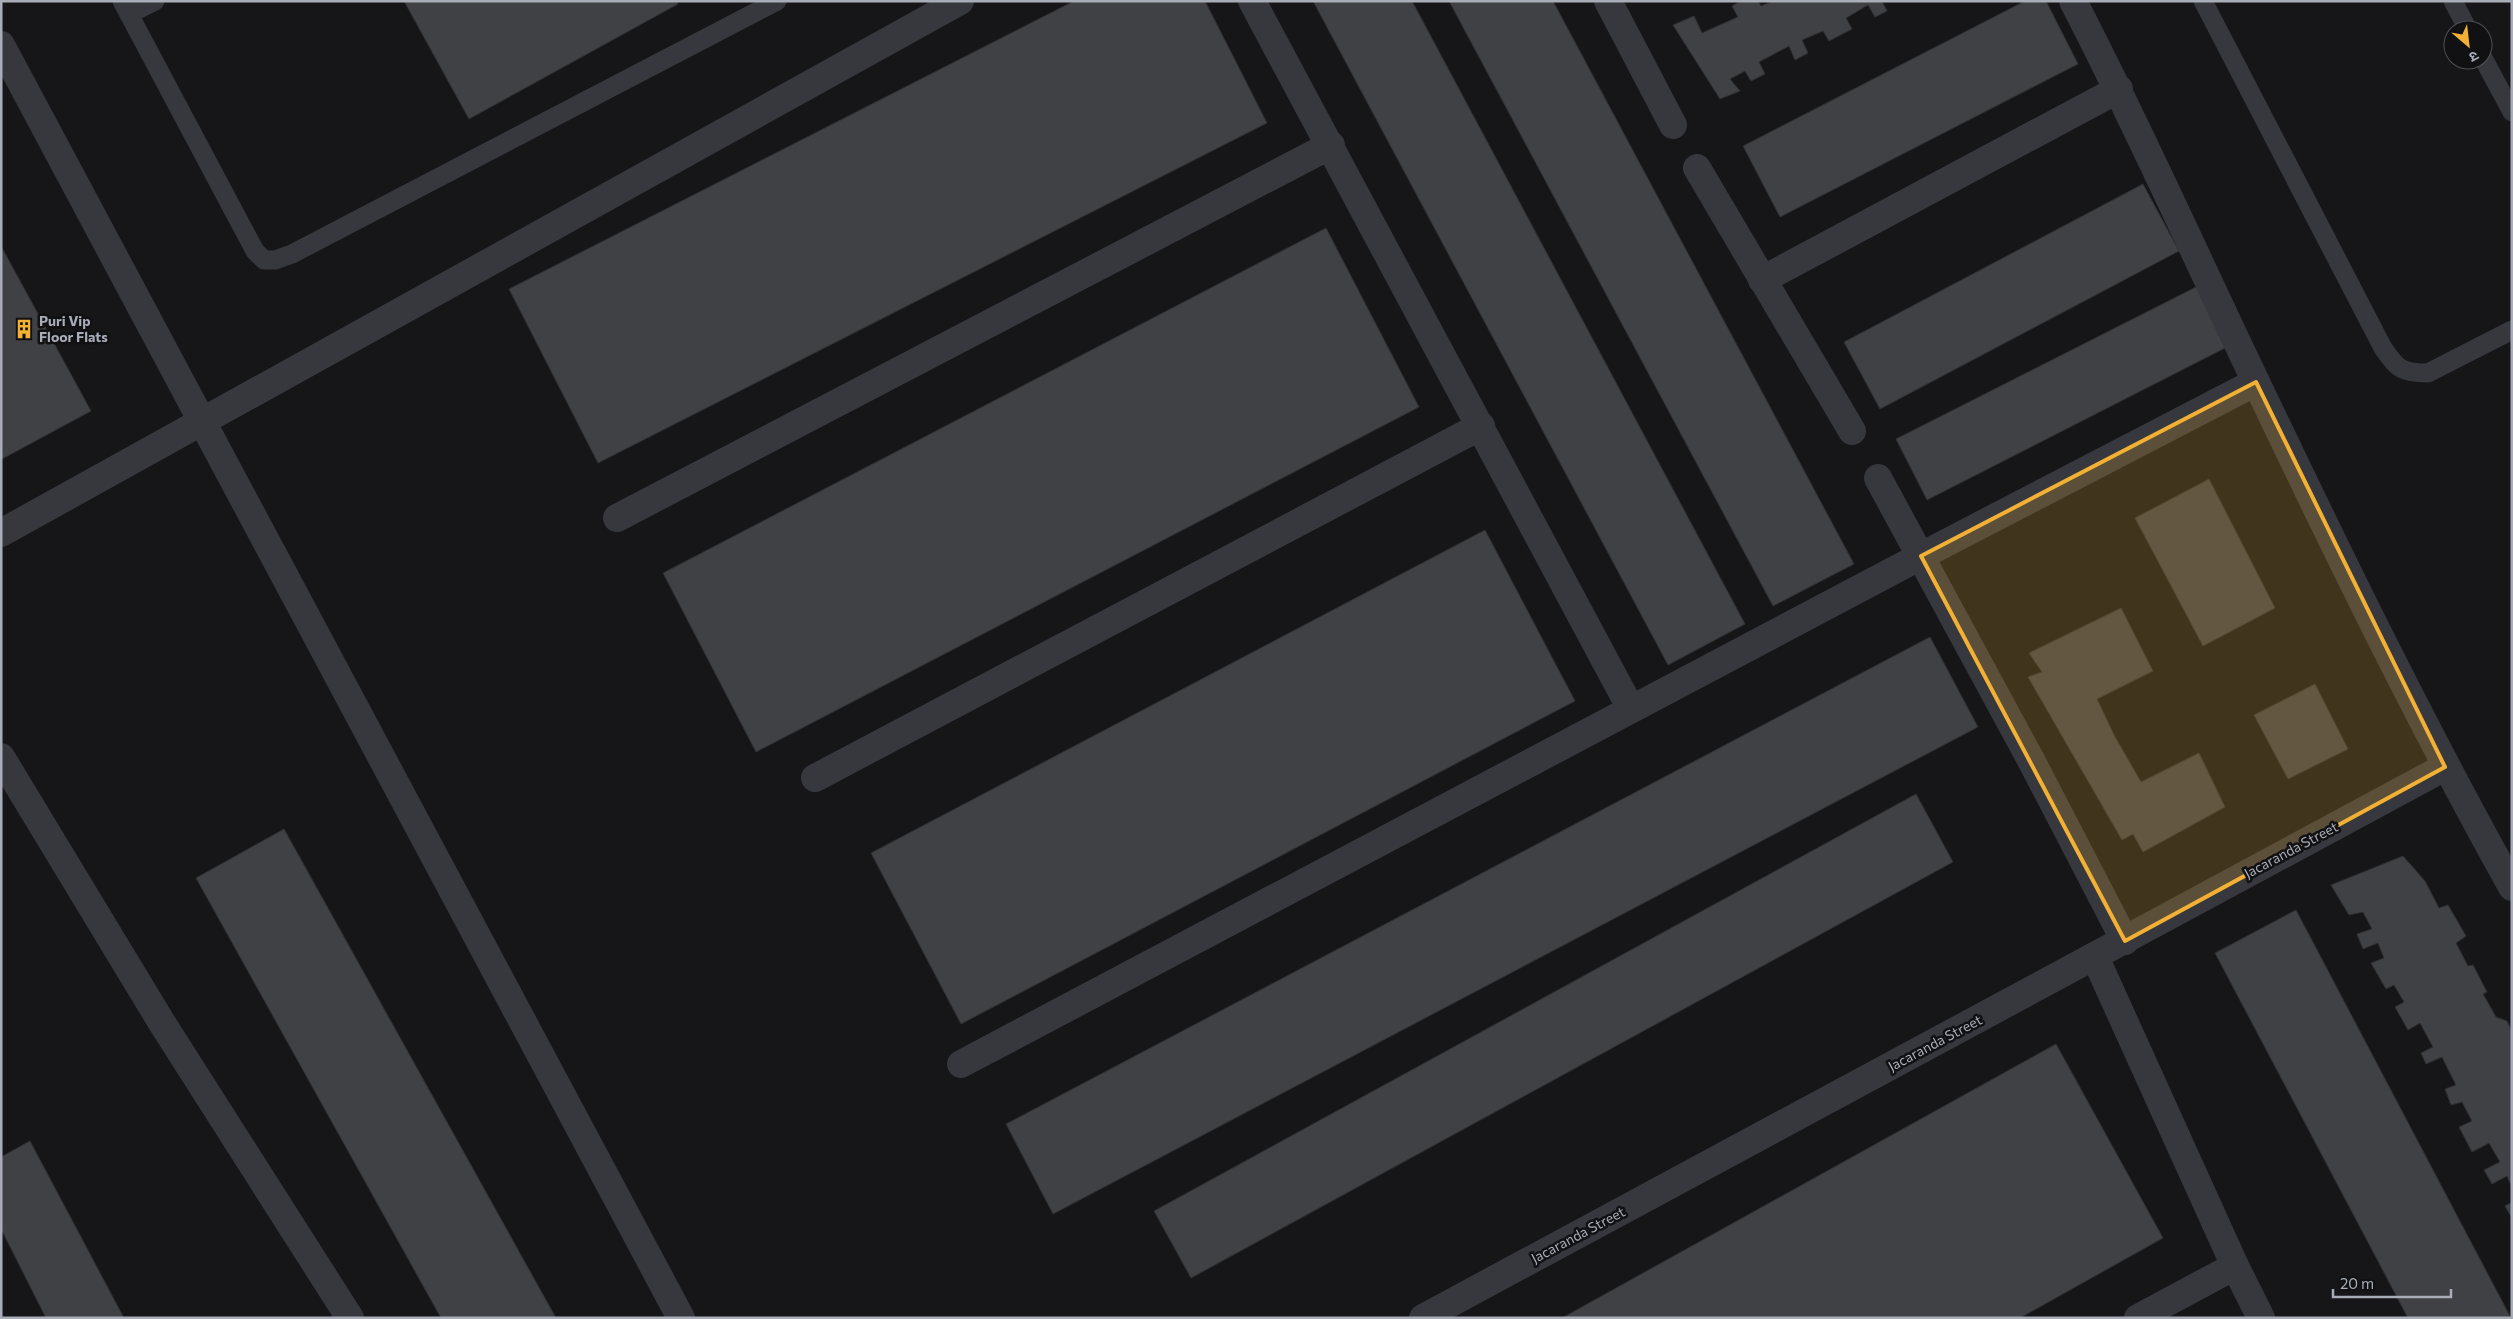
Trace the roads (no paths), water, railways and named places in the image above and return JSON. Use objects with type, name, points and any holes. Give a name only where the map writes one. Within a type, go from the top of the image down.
[{"type":"street","points":[[1,533],[960,1]]},
{"type":"street","points":[[1252,1],[1331,145],[1631,709]]},
{"type":"street","points":[[1608,1],[1673,125]]},
{"type":"street","points":[[2073,1],[2119,89],[2256,382],[2445,767],[2512,887]]},
{"type":"street","points":[[1,45],[204,421],[681,1318]]},
{"type":"street","points":[[1762,280],[2119,89]]},
{"type":"street","points":[[617,518],[1331,145]]},
{"type":"street","points":[[1697,168],[1852,431]]},
{"type":"street","points":[[962,1064],[1921,556],[2256,382]]},
{"type":"street","points":[[814,778],[1481,426]]},
{"type":"street","points":[[1878,478],[2125,941]]},
{"type":"street","points":[[1,758],[162,1023],[350,1318]]},
{"type":"street","name":"Jacaranda Street","points":[[1424,1318],[2445,767]]},
{"type":"street","points":[[2095,957],[2235,1266],[2261,1318]]},
{"type":"street","points":[[2138,1318],[2235,1266]]},
{"type":"lane","points":[[155,1],[126,8],[255,251],[264,260],[275,260],[292,254],[777,1]]},
{"type":"lane","points":[[2204,1],[2383,348],[2396,367],[2412,373],[2428,373],[2512,330]]},
{"type":"lane","points":[[2453,1],[2463,20]]},
{"type":"lane","points":[[2489,70],[2512,112]]},
{"type":"place","name":"Puri Vip Floor Flats","points":[[24,329]]}]
